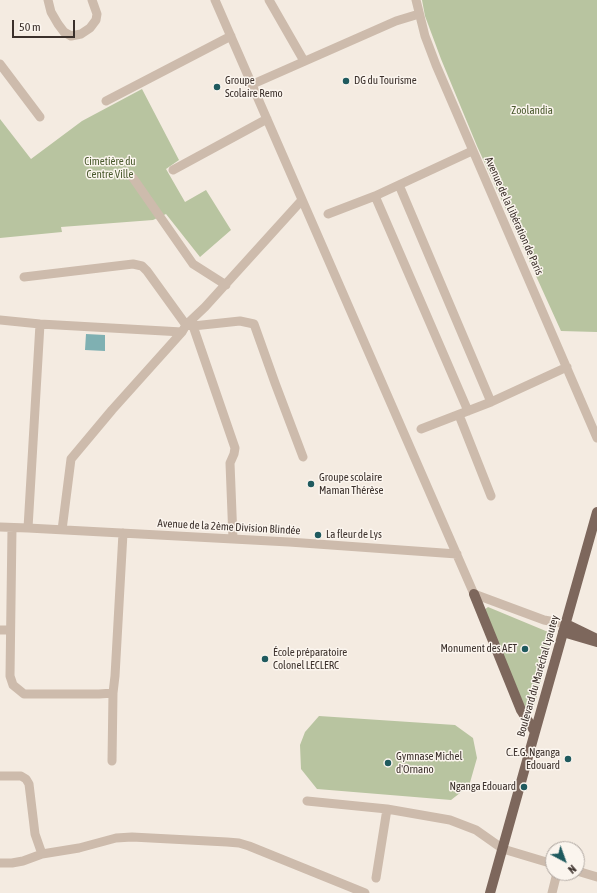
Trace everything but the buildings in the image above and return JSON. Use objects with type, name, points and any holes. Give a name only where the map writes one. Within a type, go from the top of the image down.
[{"type":"main road","name":"Boulevard du Maréchal Lyautey","points":[[490,893],[597,512]]},
{"type":"main road","points":[[474,594],[522,710],[534,732]]},
{"type":"main road","points":[[564,628],[580,638],[597,641]]},
{"type":"main road","points":[[564,628],[597,641]]},
{"type":"main road","points":[[559,650],[580,638]]},
{"type":"street","points":[[48,0],[51,12],[58,24],[64,32],[71,36],[80,34],[90,28],[96,20],[97,14],[92,0]]},
{"type":"street","points":[[215,0],[253,84],[474,594],[564,628]]},
{"type":"street","points":[[269,0],[304,61]]},
{"type":"street","name":"Avenue de la Libération de Paris","points":[[416,0],[425,36],[436,65],[597,438]]},
{"type":"street","points":[[253,84],[396,21],[419,14]]},
{"type":"street","points":[[106,100],[231,36]]},
{"type":"street","points":[[0,64],[40,117]]},
{"type":"street","points":[[173,170],[267,119]]},
{"type":"street","points":[[328,214],[375,196],[472,151]]},
{"type":"street","points":[[133,178],[193,264],[226,285]]},
{"type":"street","points":[[399,184],[491,402]]},
{"type":"street","points":[[375,196],[463,413],[491,496]]},
{"type":"street","points":[[62,530],[71,459],[112,410],[302,200]]},
{"type":"street","points":[[24,277],[133,264],[142,266],[187,328],[236,448],[230,463],[233,539]]},
{"type":"street","points":[[0,320],[40,324],[187,328],[240,321],[254,324],[303,457]]},
{"type":"street","points":[[28,528],[40,324]]},
{"type":"street","points":[[421,429],[491,402],[567,367]]},
{"type":"street","name":"Avenue de la 2ème Division Blindée","points":[[0,527],[233,539],[457,554]]},
{"type":"street","points":[[12,528],[10,676],[13,685],[24,694],[113,693]]},
{"type":"street","points":[[112,761],[113,693],[123,533]]},
{"type":"street","points":[[0,630],[10,630]]},
{"type":"street","points":[[0,776],[21,776],[26,779],[29,784],[35,834],[42,854]]},
{"type":"street","points":[[307,801],[387,809],[450,820],[476,830],[503,849],[545,862]]},
{"type":"street","points":[[376,878],[387,809]]},
{"type":"street","points":[[0,863],[23,861],[42,854],[79,848],[116,838],[132,837],[238,843],[308,869],[365,893]]},
{"type":"street","points":[[585,873],[597,877]]},
{"type":"street","points":[[552,893],[555,881]]},
{"type":"green space","name":"Zoolandia","points":[[422,0],[597,0],[597,332],[561,331],[477,146],[441,59],[425,16]]},
{"type":"green space","name":"Cimetière du Centre Ville","points":[[142,89],[179,160],[166,169],[185,202],[206,190],[231,230],[200,257],[166,214],[153,220],[61,227],[62,232],[0,238],[0,119],[31,159],[82,121]]},
{"type":"green space","points":[[488,607],[553,634],[533,711],[527,712],[484,610]]},
{"type":"green space","name":"Gymnase Michel d'Ornano","points":[[319,716],[455,725],[473,738],[477,758],[469,786],[451,800],[317,789],[301,769],[300,745],[305,732]]},
{"type":"water","points":[[86,334],[105,335],[105,351],[85,350]]},
{"type":"place","name":"DG du Tourisme","points":[[346,81]]},
{"type":"place","name":"Groupe Scolaire Remo","points":[[217,87]]},
{"type":"place","name":"Groupe scolaire Maman Thérèse","points":[[311,484]]},
{"type":"place","name":"La fleur de Lys","points":[[318,535]]},
{"type":"place","name":"Monument des AET","points":[[525,649]]},
{"type":"place","name":"École préparatoire Colonel LECLERC","points":[[265,659]]},
{"type":"place","name":"C.E.G. Nganga Edouard","points":[[568,759]]},
{"type":"place","name":"Gymnase Michel d'Ornano","points":[[388,763]]},
{"type":"place","name":"Nganga Edouard","points":[[524,787]]}]
